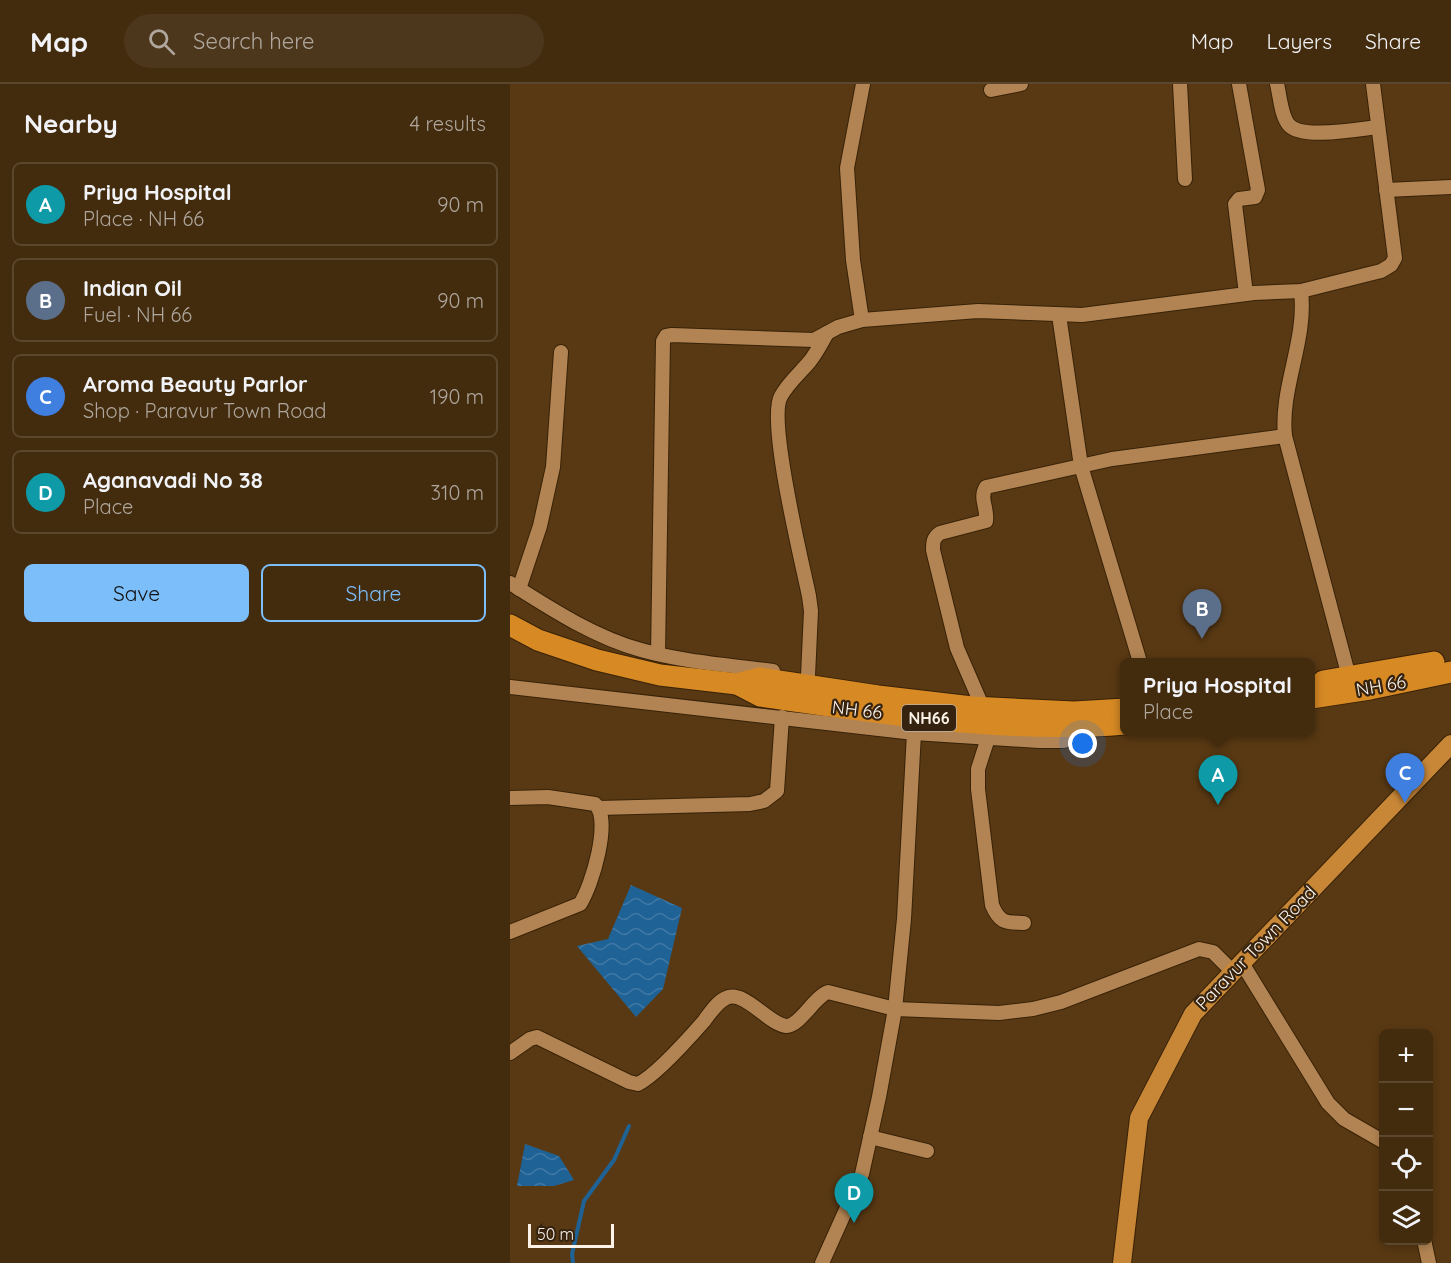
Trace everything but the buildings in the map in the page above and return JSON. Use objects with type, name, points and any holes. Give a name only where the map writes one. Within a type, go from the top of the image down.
[{"type":"highway","name":"NH 66","points":[[510,625],[538,640],[597,660],[660,675],[737,684],[760,696],[901,715],[1010,726],[1071,727],[1120,724]]},
{"type":"highway","name":"NH 66","points":[[1315,682],[1451,658]]},
{"type":"highway","name":"NH 66","points":[[1315,697],[1370,689],[1451,672]]},
{"type":"highway","name":"NH 66","points":[[737,684],[760,678],[862,694],[983,708],[1074,712],[1120,709]]},
{"type":"main road","name":"Paravur Town Road","points":[[1122,1263],[1139,1118],[1193,1014],[1451,744]]},
{"type":"street","points":[[862,320],[853,260],[847,168],[863,84]]},
{"type":"street","points":[[992,90],[1021,84]]},
{"type":"street","points":[[1180,84],[1185,179]]},
{"type":"street","points":[[1239,84],[1258,190],[1255,196],[1239,199],[1235,204],[1246,294]]},
{"type":"street","points":[[1277,84],[1285,117],[1294,129],[1312,133],[1378,127]]},
{"type":"street","points":[[658,654],[664,338],[672,335],[814,340],[828,331],[862,320],[978,311],[1082,315],[1246,294],[1301,291],[1379,272],[1393,263],[1395,258],[1373,84]]},
{"type":"street","points":[[1386,190],[1451,187]]},
{"type":"street","points":[[1301,291],[1303,316],[1284,408],[1285,436],[1348,677]]},
{"type":"street","points":[[1059,315],[1081,466],[1139,658]]},
{"type":"street","points":[[808,676],[811,611],[778,436],[777,412],[780,397],[812,358],[828,331]]},
{"type":"street","points":[[561,352],[553,467],[540,526],[514,586],[594,632],[639,649],[676,658],[852,683],[862,694]]},
{"type":"street","points":[[983,708],[957,648],[933,550],[934,537],[940,533],[986,521],[983,495],[986,487],[1112,459],[1285,436]]},
{"type":"street","points":[[510,687],[914,733],[1064,741],[1070,735],[1071,727]]},
{"type":"street","points":[[599,808],[750,804],[764,801],[777,791],[782,717]]},
{"type":"street","points":[[822,1263],[862,1174],[895,1009],[904,919],[914,733]]},
{"type":"street","points":[[987,738],[978,769],[978,789],[992,905],[1002,921],[1024,923]]},
{"type":"street","points":[[510,798],[584,801],[595,804],[599,808],[602,822],[594,871],[580,904],[510,932]]},
{"type":"street","points":[[510,1053],[530,1039],[537,1037],[629,1082],[638,1084],[691,1036],[721,1001],[730,996],[740,998],[787,1026],[794,1023],[818,998],[828,992],[895,1009],[999,1013],[1033,1010],[1061,1002],[1199,949],[1213,952],[1238,968],[1328,1103],[1344,1119],[1379,1140]]},
{"type":"street","points":[[870,1137],[927,1151]]},
{"type":"street","points":[[1425,1245],[1429,1263]]},
{"type":"water","points":[[631,885],[682,908],[663,989],[636,1017],[577,946],[608,939]]},
{"type":"water","points":[[525,1144],[559,1156],[574,1180],[554,1186],[517,1186]]},
{"type":"waterway","points":[[573,1263],[572,1254],[584,1201],[614,1160],[629,1126]]},
{"type":"place","name":"Indian Oil","points":[[1202,639]]},
{"type":"place","name":"Aroma Beauty Parlor","points":[[1405,803]]},
{"type":"place","name":"Priya Hospital","points":[[1218,805]]},
{"type":"place","name":"Aganavadi No 38","points":[[854,1223]]}]
